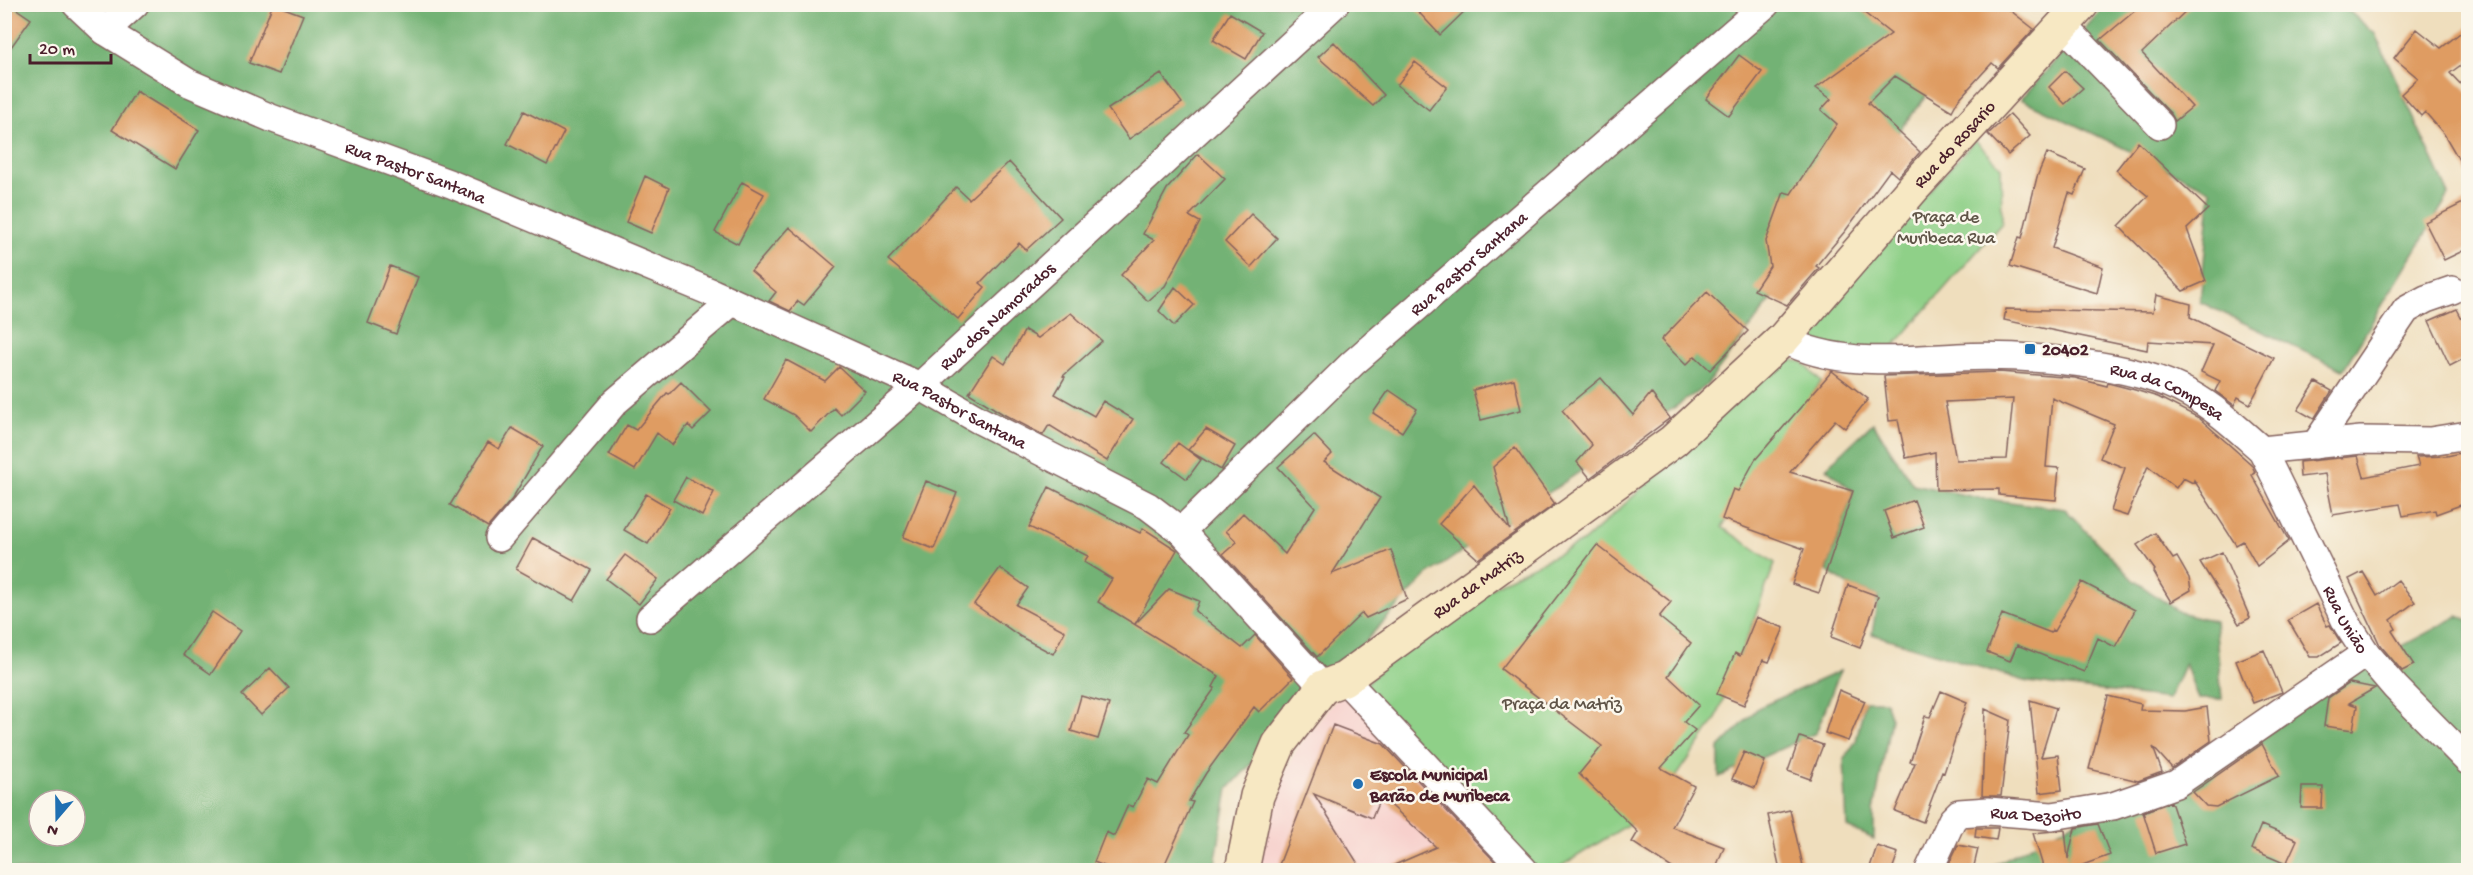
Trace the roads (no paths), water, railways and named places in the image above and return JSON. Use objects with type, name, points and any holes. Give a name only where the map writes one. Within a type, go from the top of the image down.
[{"type":"street","name":"Rua Pastor Santana","points":[[76,4],[105,31],[200,87],[271,118],[451,184],[732,302],[920,386],[979,420],[1148,506],[1181,531],[1334,683]]},
{"type":"street","points":[[105,31],[135,4]]},
{"type":"street","name":"Rua dos Namorados","points":[[650,618],[920,386],[1335,4]]},
{"type":"street","name":"Rua Pastor Santana","points":[[1181,531],[1353,363],[1766,4]]},
{"type":"street","points":[[2073,15],[2160,125]]},
{"type":"street","name":"Rua do Rosario","points":[[1783,339],[1915,186],[2073,15]]},
{"type":"street","points":[[2314,445],[2406,310],[2426,299],[2452,290]]},
{"type":"street","points":[[499,538],[615,402],[732,302]]},
{"type":"street","name":"Rua da Compesa","points":[[1783,339],[1832,355],[1878,361],[1967,357],[2064,361],[2145,376],[2187,392],[2211,406],[2262,450]]},
{"type":"street","name":"Rua da Matriz","points":[[1242,870],[1257,796],[1279,744],[1334,683],[1673,441],[1783,339]]},
{"type":"street","points":[[2262,450],[2361,440],[2430,441],[2469,435]]},
{"type":"street","name":"Rua União","points":[[2262,450],[2347,624],[2366,653],[2395,687],[2469,761]]},
{"type":"street","name":"Rua Dezoito","points":[[1929,870],[1952,820],[1959,813],[1988,811],[2052,816],[2113,806],[2176,784],[2366,653]]},
{"type":"street","points":[[1334,683],[1524,870]]},
{"type":"place","name":"20402","points":[[2030,349]]},
{"type":"place","name":"Escola Municipal Barão de Muribeca","points":[[1358,784]]},
{"type":"park label","name":"Praça de Muribeca Rua","points":[[1946,226]]},
{"type":"park label","name":"Praça da Matriz","points":[[1562,703]]}]
